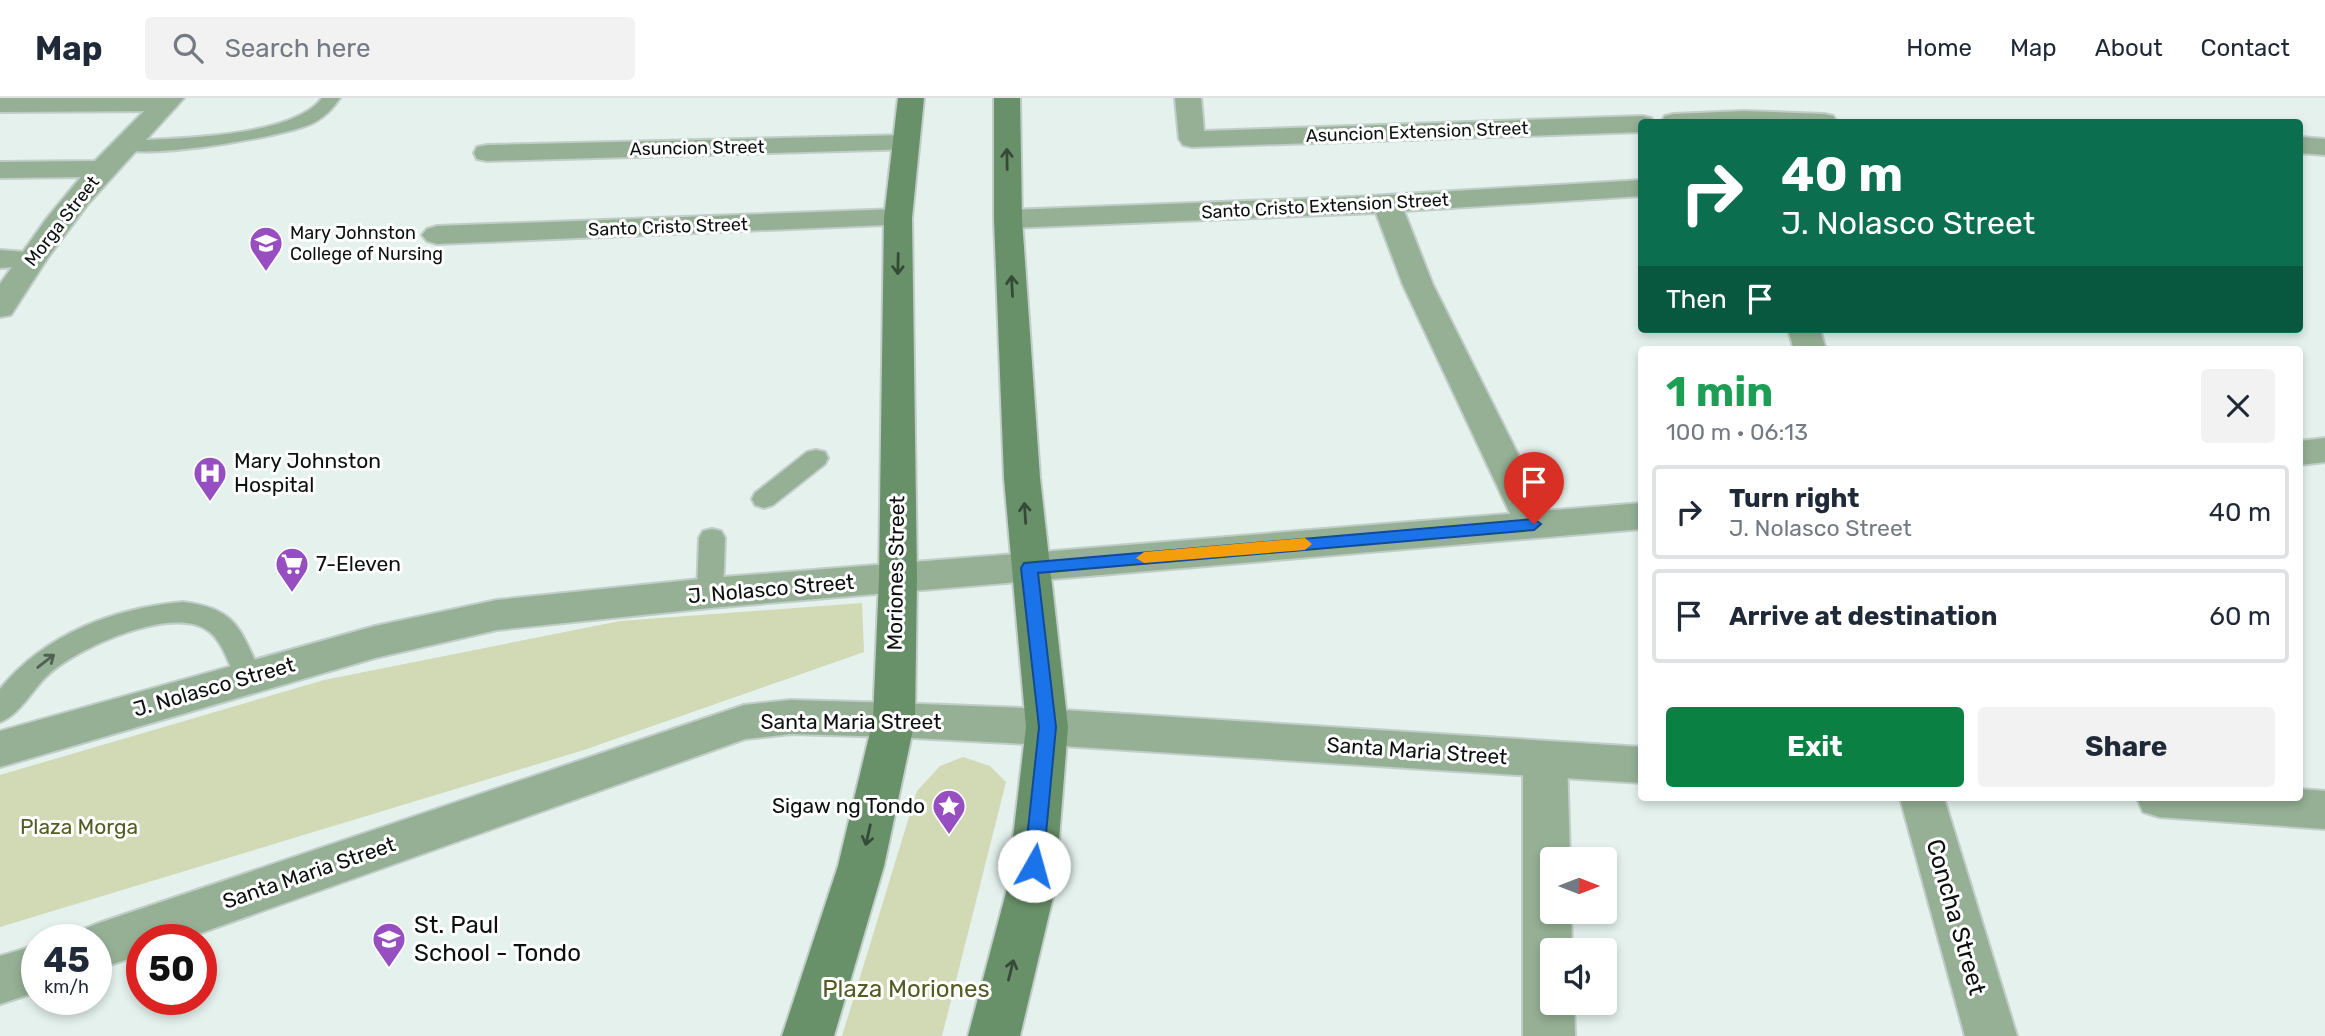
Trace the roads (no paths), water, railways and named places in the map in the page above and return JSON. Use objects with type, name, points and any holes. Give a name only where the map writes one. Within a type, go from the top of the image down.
[{"type":"main road","name":"Moriones Street","points":[[808,1036],[861,866],[894,720],[898,578],[898,218],[911,98]]},
{"type":"main road","points":[[994,1036],[1031,889],[1048,727],[1029,568],[1008,219],[1007,98]]},
{"type":"street","name":"Asuncion Extension Street","points":[[1188,98],[1192,139],[1638,124]]},
{"type":"street","name":"Morga Street","points":[[0,308],[15,259],[169,101]]},
{"type":"street","points":[[0,104],[169,101]]},
{"type":"street","points":[[1696,119],[1741,113],[1796,119]]},
{"type":"street","name":"Asuncion Street","points":[[487,153],[906,143]]},
{"type":"street","points":[[2303,145],[2325,147]]},
{"type":"street","points":[[0,170],[103,169]]},
{"type":"street","name":"Santo Cristo Extension Street","points":[[1008,219],[1387,205],[1638,188]]},
{"type":"street","points":[[1387,205],[1418,285],[1534,524]]},
{"type":"street","name":"Santo Cristo Street","points":[[437,235],[898,218]]},
{"type":"street","points":[[2303,453],[2325,450]]},
{"type":"street","name":"J. Nolasco Street","points":[[0,749],[374,642],[497,615],[709,593],[1638,516]]},
{"type":"street","name":"Santa Maria Street","points":[[112,941],[744,722],[791,717],[1048,727],[1638,765]]},
{"type":"street","points":[[1545,759],[1549,1036]]},
{"type":"street","name":"Concha Street","points":[[1923,801],[1991,1036]]},
{"type":"street","points":[[2197,801],[2325,811]]},
{"type":"street","points":[[0,981],[21,974]]},
{"type":"lane","points":[[127,146],[183,143],[264,132],[306,119],[321,111],[331,98]]},
{"type":"lane","points":[[764,499],[816,458]]},
{"type":"lane","points":[[709,593],[712,538]]},
{"type":"lane","points":[[0,710],[42,662],[74,641],[118,625],[176,613],[199,613],[219,624],[249,677]]},
{"type":"place","name":"Mary Johnston College of Nursing","points":[[266,273]]},
{"type":"place","name":"Mary Johnston Hospital","points":[[210,503]]},
{"type":"place","name":"7-Eleven","points":[[292,594]]},
{"type":"place","name":"Sigaw ng Tondo","points":[[949,836]]},
{"type":"place","name":"St. Paul School - Tondo","points":[[389,969]]},
{"type":"park label","name":"Plaza Morga","points":[[79,827]]},
{"type":"park label","name":"Plaza Moriones","points":[[906,989]]}]
